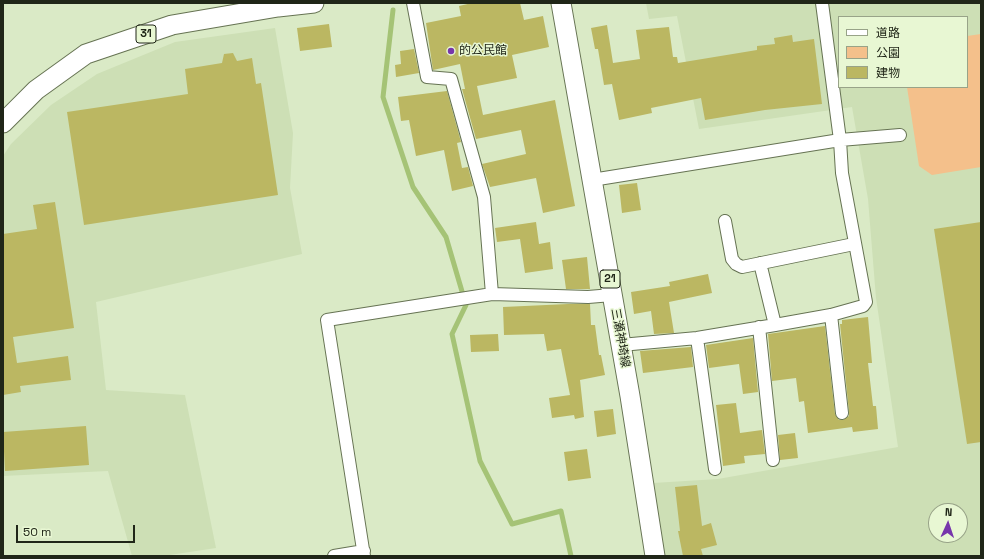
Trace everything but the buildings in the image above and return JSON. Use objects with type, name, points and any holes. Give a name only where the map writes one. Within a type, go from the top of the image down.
[{"type":"main road","name":"31","points":[[3,123],[36,90],[86,54],[172,25],[278,7],[314,3]]},
{"type":"main road","name":"三瀬神埼線","points":[[561,3],[621,344],[655,556]]},
{"type":"street","points":[[413,3],[427,77],[451,79],[468,138],[484,197],[492,294]]},
{"type":"street","points":[[621,344],[697,338],[759,328],[831,315],[863,306],[866,302],[842,173],[840,140],[822,3]]},
{"type":"street","points":[[592,180],[840,140],[900,135]]},
{"type":"street","points":[[725,221],[732,259],[736,264],[742,267],[854,244]]},
{"type":"street","points":[[760,263],[775,325]]},
{"type":"street","points":[[334,556],[364,554],[327,320],[492,294],[588,297],[612,295]]},
{"type":"street","points":[[831,315],[842,413]]},
{"type":"street","points":[[759,328],[773,460]]},
{"type":"street","points":[[697,338],[715,469]]},
{"type":"shaded area","points":[[646,3],[981,3],[981,556],[665,556],[653,483],[718,479],[898,447],[876,298],[868,199],[852,107],[699,129],[677,16],[649,19]]},
{"type":"shaded area","points":[[275,28],[293,133],[290,188],[302,254],[96,302],[106,390],[185,395],[216,548],[163,556],[132,556],[108,471],[3,476],[3,156],[11,144],[51,105],[97,74],[175,42]]},
{"type":"green space","points":[[981,34],[981,167],[932,175],[919,166],[907,88],[968,88],[968,36]]},
{"type":"waterway","points":[[393,10],[383,97],[413,187],[446,237],[466,305],[452,334],[480,461],[512,524],[561,511],[571,556]]},
{"type":"place","name":"的公民館","points":[[451,51]]}]
